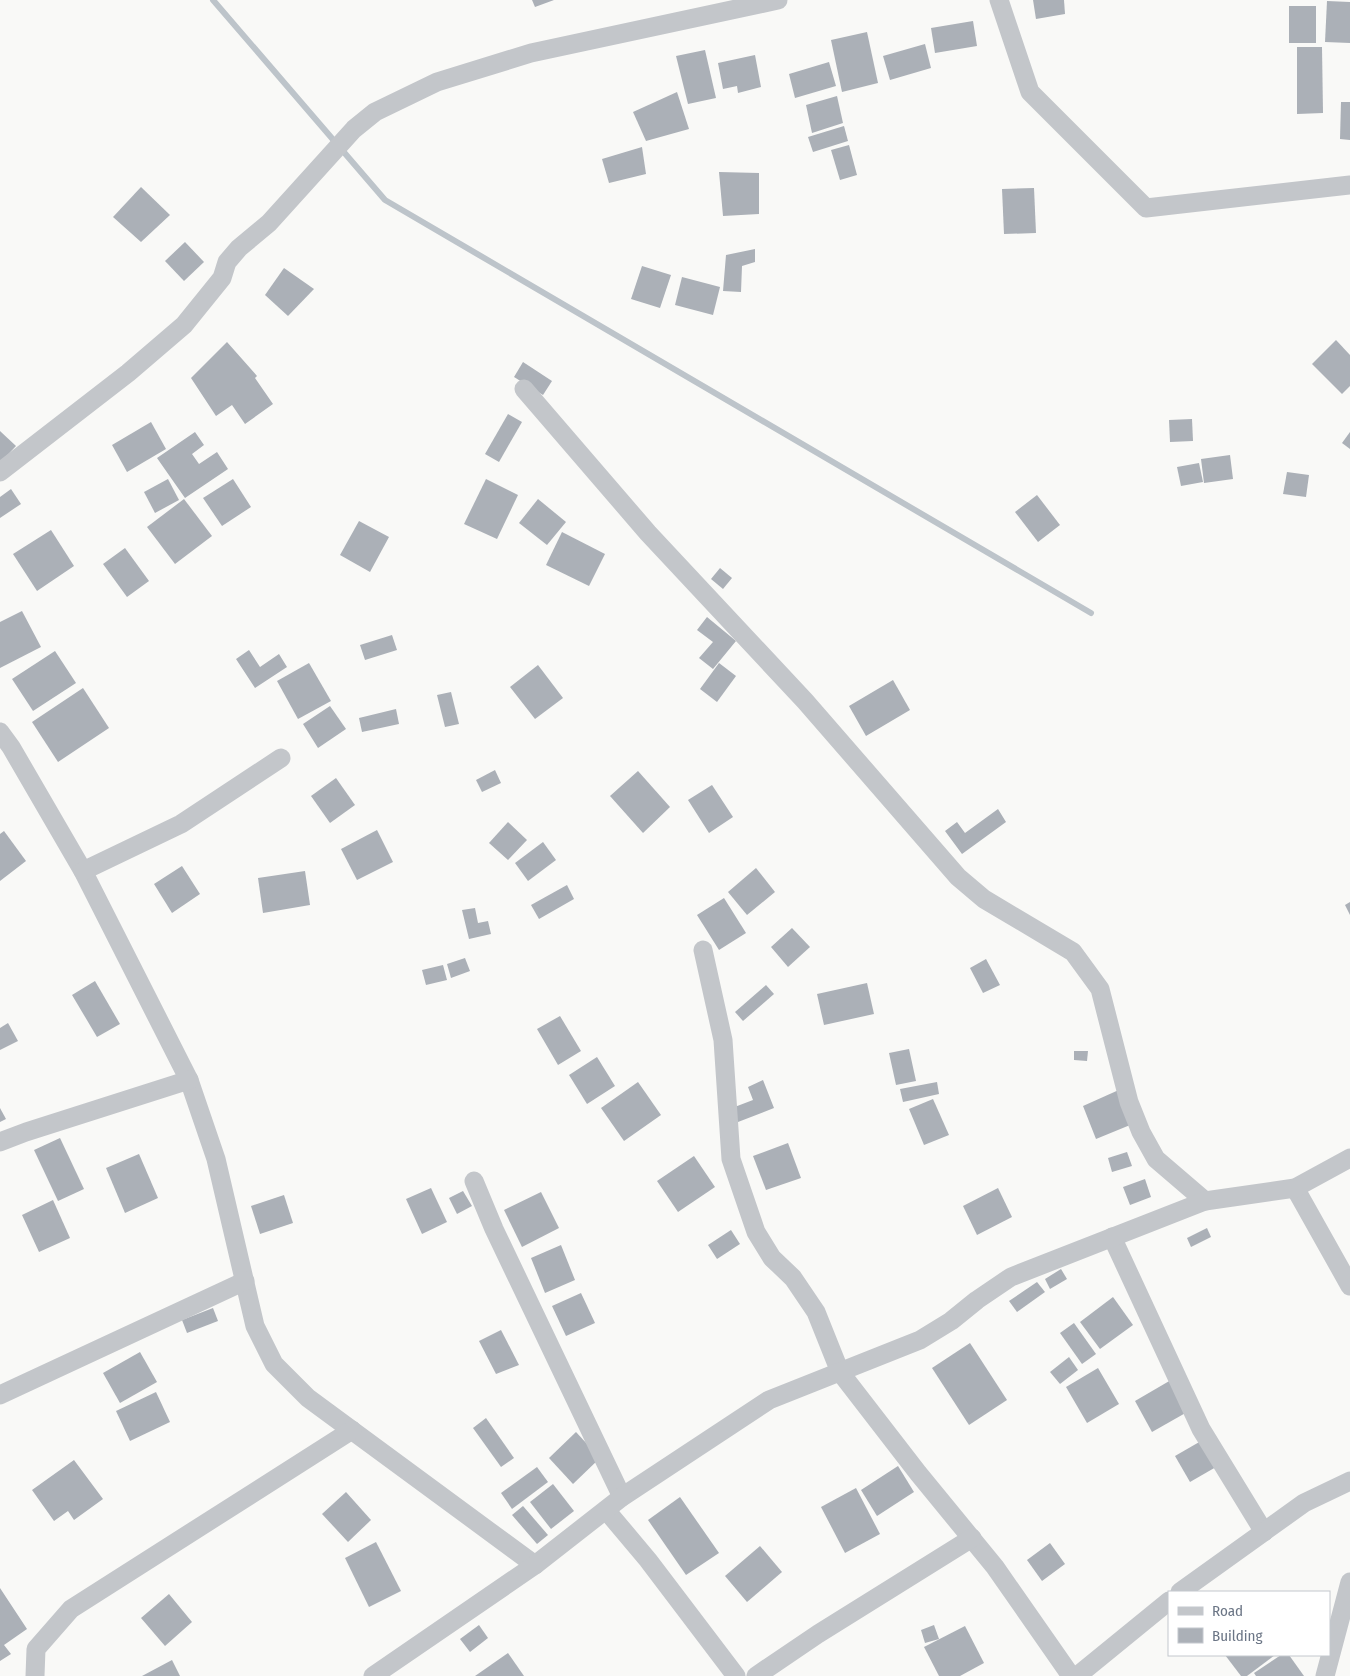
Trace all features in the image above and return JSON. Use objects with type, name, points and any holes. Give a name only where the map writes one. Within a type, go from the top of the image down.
[{"type":"street","points":[[0,472],[128,373],[184,325],[222,278],[227,262],[269,223],[354,129],[375,112],[437,82],[531,53],[750,3],[778,0]]},
{"type":"street","points":[[998,0],[1030,92],[1146,208],[1350,185]]},
{"type":"street","points":[[524,390],[648,534],[805,701],[958,877],[984,899],[1073,952],[1100,989],[1129,1102],[1141,1132],[1156,1159],[1204,1201]]},
{"type":"street","points":[[4,744],[83,871],[189,1080],[216,1158],[256,1326],[274,1364],[308,1398],[535,1565]]},
{"type":"street","points":[[83,871],[181,824],[281,758]]},
{"type":"street","points":[[703,950],[723,1040],[731,1159],[756,1232],[772,1258],[794,1278],[816,1312],[840,1372],[918,1473],[995,1567],[1070,1676]]},
{"type":"street","points":[[0,1142],[189,1080]]},
{"type":"street","points":[[387,1673],[535,1565],[622,1497],[770,1400],[920,1340],[951,1321],[977,1300],[1011,1277],[1204,1201],[1294,1188],[1350,1158]]},
{"type":"street","points":[[474,1181],[494,1229],[622,1497]]},
{"type":"street","points":[[1294,1188],[1350,1286]]},
{"type":"street","points":[[1112,1237],[1200,1429],[1264,1532]]},
{"type":"street","points":[[0,1395],[245,1281]]},
{"type":"street","points":[[35,1676],[36,1649],[71,1609],[352,1430]]},
{"type":"street","points":[[1181,1591],[1304,1503],[1350,1481]]},
{"type":"street","points":[[606,1510],[648,1560],[736,1676]]},
{"type":"street","points":[[756,1676],[818,1634],[972,1538]]},
{"type":"street","points":[[1325,1676],[1350,1582]]},
{"type":"street","points":[[1077,1676],[1168,1602]]},
{"type":"building","points":[[532,0],[554,0],[535,7]]},
{"type":"building","points":[[1033,0],[1064,0],[1065,14],[1036,19]]},
{"type":"building","points":[[1327,1],[1350,2],[1350,43],[1325,42]]},
{"type":"building","points":[[1289,6],[1316,6],[1316,43],[1289,43]]},
{"type":"building","points":[[973,21],[977,46],[935,53],[931,28]]},
{"type":"building","points":[[867,32],[878,83],[842,92],[831,40]]},
{"type":"building","points":[[925,44],[931,68],[890,80],[883,56]]},
{"type":"building","points":[[1297,47],[1322,47],[1323,113],[1297,114]]},
{"type":"building","points":[[705,50],[716,98],[688,104],[676,56]]},
{"type":"building","points":[[755,55],[761,87],[738,93],[737,86],[723,89],[718,63]]},
{"type":"building","points":[[829,62],[836,86],[795,98],[789,74]]},
{"type":"building","points":[[677,92],[689,129],[646,141],[633,112]]},
{"type":"building","points":[[837,96],[843,123],[812,133],[806,105]]},
{"type":"building","points":[[1341,102],[1350,102],[1350,140],[1340,139]]},
{"type":"building","points":[[844,126],[848,141],[813,152],[808,137]]},
{"type":"building","points":[[849,145],[857,175],[840,180],[831,150]]},
{"type":"building","points":[[642,147],[646,174],[609,183],[602,159]]},
{"type":"building","points":[[719,172],[759,173],[759,214],[723,216]]},
{"type":"building","points":[[141,187],[170,215],[141,242],[113,217]]},
{"type":"building","points":[[1034,188],[1036,233],[1004,234],[1002,189]]},
{"type":"building","points":[[185,242],[204,262],[184,281],[165,261]]},
{"type":"building","points":[[755,249],[755,262],[742,266],[741,292],[723,291],[726,255]]},
{"type":"building","points":[[642,266],[671,275],[660,308],[631,299]]},
{"type":"building","points":[[284,268],[314,289],[288,316],[265,295]]},
{"type":"building","points":[[682,277],[720,287],[713,315],[675,305]]},
{"type":"building","points":[[1336,340],[1350,355],[1350,386],[1342,394],[1312,364]]},
{"type":"building","points":[[227,342],[257,376],[255,378],[273,404],[245,424],[232,405],[216,416],[191,378]]},
{"type":"building","points":[[523,362],[552,381],[543,395],[514,377]]},
{"type":"building","points":[[508,414],[522,422],[499,462],[485,454]]},
{"type":"building","points":[[1192,419],[1193,441],[1170,442],[1169,420]]},
{"type":"building","points":[[151,422],[166,449],[127,472],[112,445]]},
{"type":"building","points":[[0,431],[16,446],[0,463]]},
{"type":"building","points":[[195,432],[204,445],[192,454],[199,464],[217,452],[228,469],[185,498],[157,458]]},
{"type":"building","points":[[1350,432],[1350,449],[1342,443]]},
{"type":"building","points":[[1230,455],[1233,479],[1204,483],[1201,459]]},
{"type":"building","points":[[1199,463],[1203,482],[1181,486],[1177,467]]},
{"type":"building","points":[[1287,472],[1309,475],[1306,497],[1283,494]]},
{"type":"building","points":[[168,479],[179,500],[155,513],[144,492]]},
{"type":"building","points":[[233,479],[251,507],[222,526],[203,498]]},
{"type":"building","points":[[486,479],[518,495],[497,539],[464,524]]},
{"type":"building","points":[[11,489],[21,504],[0,518],[0,497]]},
{"type":"building","points":[[1037,495],[1060,525],[1038,542],[1015,512]]},
{"type":"building","points":[[184,499],[212,536],[175,564],[147,527]]},
{"type":"building","points":[[538,499],[566,522],[547,545],[519,523]]},
{"type":"building","points":[[359,521],[389,537],[370,572],[340,555]]},
{"type":"building","points":[[51,530],[74,566],[37,591],[13,554]]},
{"type":"building","points":[[562,532],[605,554],[589,586],[546,565]]},
{"type":"building","points":[[125,548],[149,581],[127,597],[103,564]]},
{"type":"building","points":[[720,568],[732,578],[723,589],[711,579]]},
{"type":"building","points":[[22,611],[41,647],[0,668],[0,622]]},
{"type":"building","points":[[707,617],[736,641],[713,669],[699,658],[713,642],[697,630]]},
{"type":"building","points":[[392,635],[397,650],[365,660],[360,645]]},
{"type":"building","points":[[249,650],[260,667],[279,654],[287,667],[255,688],[236,659]]},
{"type":"building","points":[[55,651],[76,683],[33,711],[12,679]]},
{"type":"building","points":[[309,663],[331,701],[298,719],[277,681]]},
{"type":"building","points":[[719,663],[736,676],[717,702],[700,689]]},
{"type":"building","points":[[538,665],[563,698],[535,719],[510,687]]},
{"type":"building","points":[[893,680],[910,710],[866,736],[849,706]]},
{"type":"building","points":[[83,688],[109,728],[58,762],[32,722]]},
{"type":"building","points":[[451,692],[459,724],[445,727],[437,695]]},
{"type":"building","points":[[330,706],[346,729],[318,748],[303,724]]},
{"type":"building","points":[[396,709],[399,724],[362,732],[359,718]]},
{"type":"building","points":[[495,770],[501,783],[482,792],[476,780]]},
{"type":"building","points":[[638,771],[670,807],[643,833],[610,796]]},
{"type":"building","points":[[336,778],[355,805],[330,823],[311,796]]},
{"type":"building","points":[[712,785],[733,817],[709,833],[688,800]]},
{"type":"building","points":[[998,809],[1006,822],[962,854],[945,831],[957,822],[965,833]]},
{"type":"building","points":[[508,822],[527,840],[508,860],[489,843]]},
{"type":"building","points":[[377,830],[393,862],[357,880],[341,849]]},
{"type":"building","points":[[4,831],[26,861],[0,881],[0,834]]},
{"type":"building","points":[[543,842],[556,860],[528,881],[515,863]]},
{"type":"building","points":[[182,866],[200,894],[172,913],[154,884]]},
{"type":"building","points":[[756,868],[775,892],[747,915],[728,892]]},
{"type":"building","points":[[305,871],[310,905],[263,913],[258,878]]},
{"type":"building","points":[[567,885],[574,899],[539,919],[531,905]]},
{"type":"building","points":[[724,898],[746,933],[719,950],[697,915]]},
{"type":"building","points":[[1350,902],[1350,915],[1345,905]]},
{"type":"building","points":[[475,908],[478,923],[488,921],[491,934],[469,939],[462,910]]},
{"type":"building","points":[[792,928],[810,947],[788,967],[771,947]]},
{"type":"building","points":[[465,958],[470,971],[451,978],[447,964]]},
{"type":"building","points":[[986,959],[1000,985],[983,993],[970,968]]},
{"type":"building","points":[[443,965],[447,980],[426,985],[422,970]]},
{"type":"building","points":[[95,981],[120,1024],[97,1037],[72,995]]},
{"type":"building","points":[[867,983],[874,1014],[824,1025],[817,994]]},
{"type":"building","points":[[766,985],[774,994],[743,1021],[735,1012]]},
{"type":"building","points":[[560,1016],[581,1051],[558,1065],[537,1029]]},
{"type":"building","points":[[8,1023],[18,1041],[0,1050],[0,1028]]},
{"type":"building","points":[[909,1049],[916,1081],[896,1085],[889,1053]]},
{"type":"building","points":[[1074,1051],[1088,1051],[1087,1061],[1074,1060]]},
{"type":"building","points":[[597,1057],[615,1086],[587,1104],[569,1075]]},
{"type":"building","points":[[763,1080],[774,1108],[738,1122],[732,1108],[753,1100],[748,1087]]},
{"type":"building","points":[[638,1082],[661,1115],[624,1141],[601,1108]]},
{"type":"building","points":[[937,1082],[939,1094],[903,1102],[900,1089]]},
{"type":"building","points":[[1121,1089],[1135,1123],[1096,1139],[1083,1106]]},
{"type":"building","points":[[933,1099],[949,1135],[924,1145],[909,1109]]},
{"type":"building","points":[[0,1108],[6,1119],[0,1122]]},
{"type":"building","points":[[60,1138],[84,1189],[58,1201],[34,1150]]},
{"type":"building","points":[[788,1143],[801,1178],[766,1190],[753,1156]]},
{"type":"building","points":[[1127,1152],[1132,1166],[1112,1172],[1108,1158]]},
{"type":"building","points":[[139,1154],[158,1198],[125,1213],[106,1168]]},
{"type":"building","points":[[694,1156],[715,1187],[678,1212],[657,1181]]},
{"type":"building","points":[[1145,1179],[1151,1197],[1130,1205],[1123,1187]]},
{"type":"building","points":[[431,1188],[447,1222],[422,1234],[406,1199]]},
{"type":"building","points":[[998,1188],[1012,1217],[977,1235],[963,1206]]},
{"type":"building","points":[[463,1191],[472,1206],[457,1214],[449,1198]]},
{"type":"building","points":[[541,1192],[559,1228],[522,1247],[504,1210]]},
{"type":"building","points":[[284,1195],[293,1223],[260,1234],[251,1206]]},
{"type":"building","points":[[53,1200],[70,1238],[39,1252],[22,1215]]},
{"type":"building","points":[[1207,1228],[1211,1237],[1191,1247],[1187,1238]]},
{"type":"building","points":[[731,1230],[740,1244],[717,1259],[708,1245]]},
{"type":"building","points":[[561,1245],[575,1280],[545,1293],[531,1258]]},
{"type":"building","points":[[1061,1269],[1067,1279],[1050,1289],[1045,1279]]},
{"type":"building","points":[[1037,1282],[1045,1292],[1017,1312],[1009,1301]]},
{"type":"building","points":[[581,1293],[595,1323],[566,1336],[552,1306]]},
{"type":"building","points":[[1113,1297],[1133,1325],[1100,1349],[1080,1322]]},
{"type":"building","points":[[213,1308],[218,1321],[187,1333],[182,1320]]},
{"type":"building","points":[[1074,1323],[1096,1354],[1082,1364],[1060,1333]]},
{"type":"building","points":[[501,1330],[519,1365],[496,1374],[479,1341]]},
{"type":"building","points":[[970,1343],[1007,1400],[969,1425],[932,1368]]},
{"type":"building","points":[[140,1352],[157,1382],[120,1403],[103,1373]]},
{"type":"building","points":[[1069,1357],[1078,1370],[1060,1384],[1050,1372]]},
{"type":"building","points":[[1098,1368],[1119,1404],[1087,1423],[1066,1387]]},
{"type":"building","points":[[1171,1380],[1189,1411],[1152,1432],[1135,1401]]},
{"type":"building","points":[[156,1392],[170,1422],[130,1441],[116,1411]]},
{"type":"building","points":[[486,1418],[514,1458],[501,1467],[473,1428]]},
{"type":"building","points":[[576,1432],[600,1458],[573,1484],[549,1458]]},
{"type":"building","points":[[1201,1441],[1216,1467],[1190,1482],[1175,1456]]},
{"type":"building","points":[[74,1460],[103,1499],[74,1520],[68,1511],[54,1521],[32,1490]]},
{"type":"building","points":[[898,1466],[914,1492],[877,1516],[861,1490]]},
{"type":"building","points":[[537,1467],[548,1482],[512,1509],[501,1493]]},
{"type":"building","points":[[553,1484],[574,1511],[551,1529],[530,1502]]},
{"type":"building","points":[[856,1488],[880,1534],[845,1553],[821,1507]]},
{"type":"building","points":[[346,1492],[371,1520],[348,1542],[322,1514]]},
{"type":"building","points":[[680,1497],[719,1553],[686,1575],[648,1520]]},
{"type":"building","points":[[523,1506],[548,1535],[537,1544],[512,1515]]},
{"type":"building","points":[[376,1542],[401,1591],[369,1607],[345,1558]]},
{"type":"building","points":[[1050,1543],[1065,1564],[1042,1581],[1027,1560]]},
{"type":"building","points":[[760,1546],[782,1572],[747,1602],[725,1576]]},
{"type":"building","points":[[0,1588],[27,1629],[4,1645],[11,1654],[0,1661]]},
{"type":"building","points":[[169,1594],[192,1622],[165,1646],[141,1618]]},
{"type":"building","points":[[479,1625],[488,1638],[470,1652],[460,1639]]},
{"type":"building","points":[[934,1625],[939,1639],[925,1643],[921,1630]]},
{"type":"building","points":[[965,1626],[984,1663],[960,1676],[939,1676],[924,1647]]},
{"type":"building","points":[[508,1653],[524,1676],[475,1676]]},
{"type":"building","points":[[1226,1656],[1274,1656],[1247,1676],[1241,1676]]},
{"type":"building","points":[[1280,1656],[1290,1656],[1304,1676],[1256,1676],[1254,1673]]},
{"type":"building","points":[[172,1660],[180,1676],[142,1676]]},
{"type":"waterway","points":[[213,0],[385,200],[1091,613]]}]
